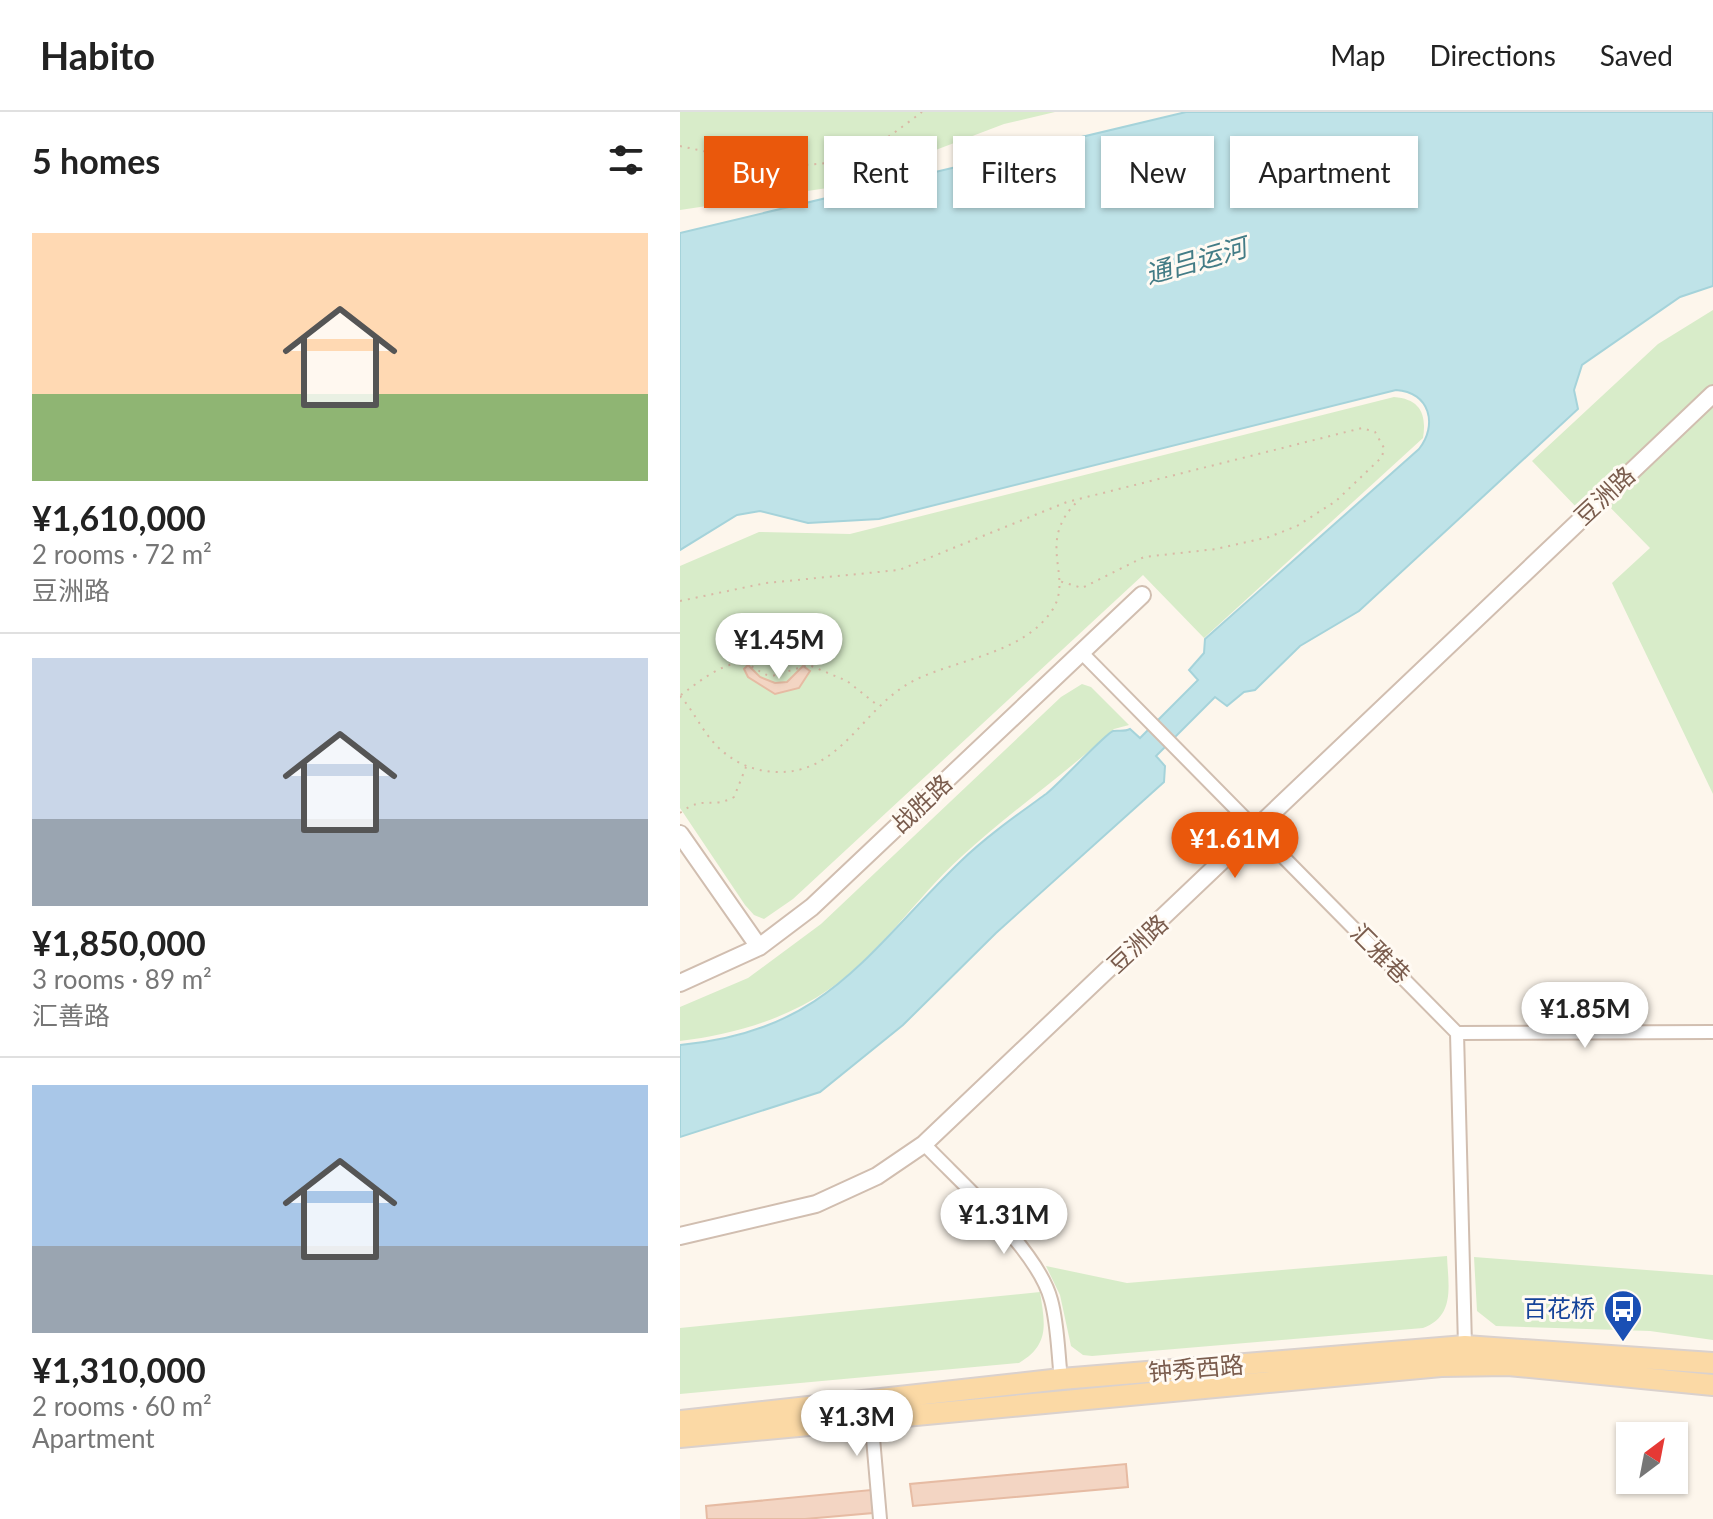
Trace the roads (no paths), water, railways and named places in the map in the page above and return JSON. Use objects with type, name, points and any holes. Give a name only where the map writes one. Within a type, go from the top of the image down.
[{"type":"main road","name":"钟秀西路","points":[[680,1437],[1061,1379],[1465,1346],[1713,1363]]},
{"type":"main road","name":"钟秀西路","points":[[680,1421],[1441,1366],[1508,1365],[1713,1385]]},
{"type":"street","name":"豆洲路","points":[[680,1236],[816,1204],[877,1176],[924,1144],[1258,831],[1713,394]]},
{"type":"street","name":"战胜路","points":[[680,983],[759,947],[812,907],[1142,595]]},
{"type":"street","name":"汇雅巷","points":[[1082,653],[1457,1033]]},
{"type":"street","points":[[680,834],[759,947]]},
{"type":"street","points":[[1465,1346],[1457,1033],[1713,1032]]},
{"type":"street","points":[[924,1144],[1027,1255],[1043,1277],[1052,1301],[1061,1379]]},
{"type":"street","points":[[870,1409],[880,1519]]},
{"type":"water","name":"通吕运河","points":[[1186,112],[1713,112],[1713,286],[1680,297],[1582,365],[1574,390],[1578,409],[1359,611],[1300,646],[1255,690],[1244,692],[1227,706],[1215,697],[1156,756],[1165,766],[1164,782],[996,933],[903,1025],[820,1092],[680,1137],[680,1045],[730,1037],[772,1024],[840,983],[971,852],[1046,794],[1108,734],[1130,729],[1140,738],[1198,680],[1189,670],[1204,653],[1205,639],[1419,449],[1425,440],[1429,420],[1423,403],[1408,392],[1396,390],[879,519],[808,523],[760,511],[737,515],[680,550],[680,233],[785,208],[808,208],[808,202],[824,199],[824,208],[937,208],[937,172],[953,168],[953,208],[1085,208],[1085,136]]},
{"type":"place","name":"百花桥","points":[[1623,1343]]}]
